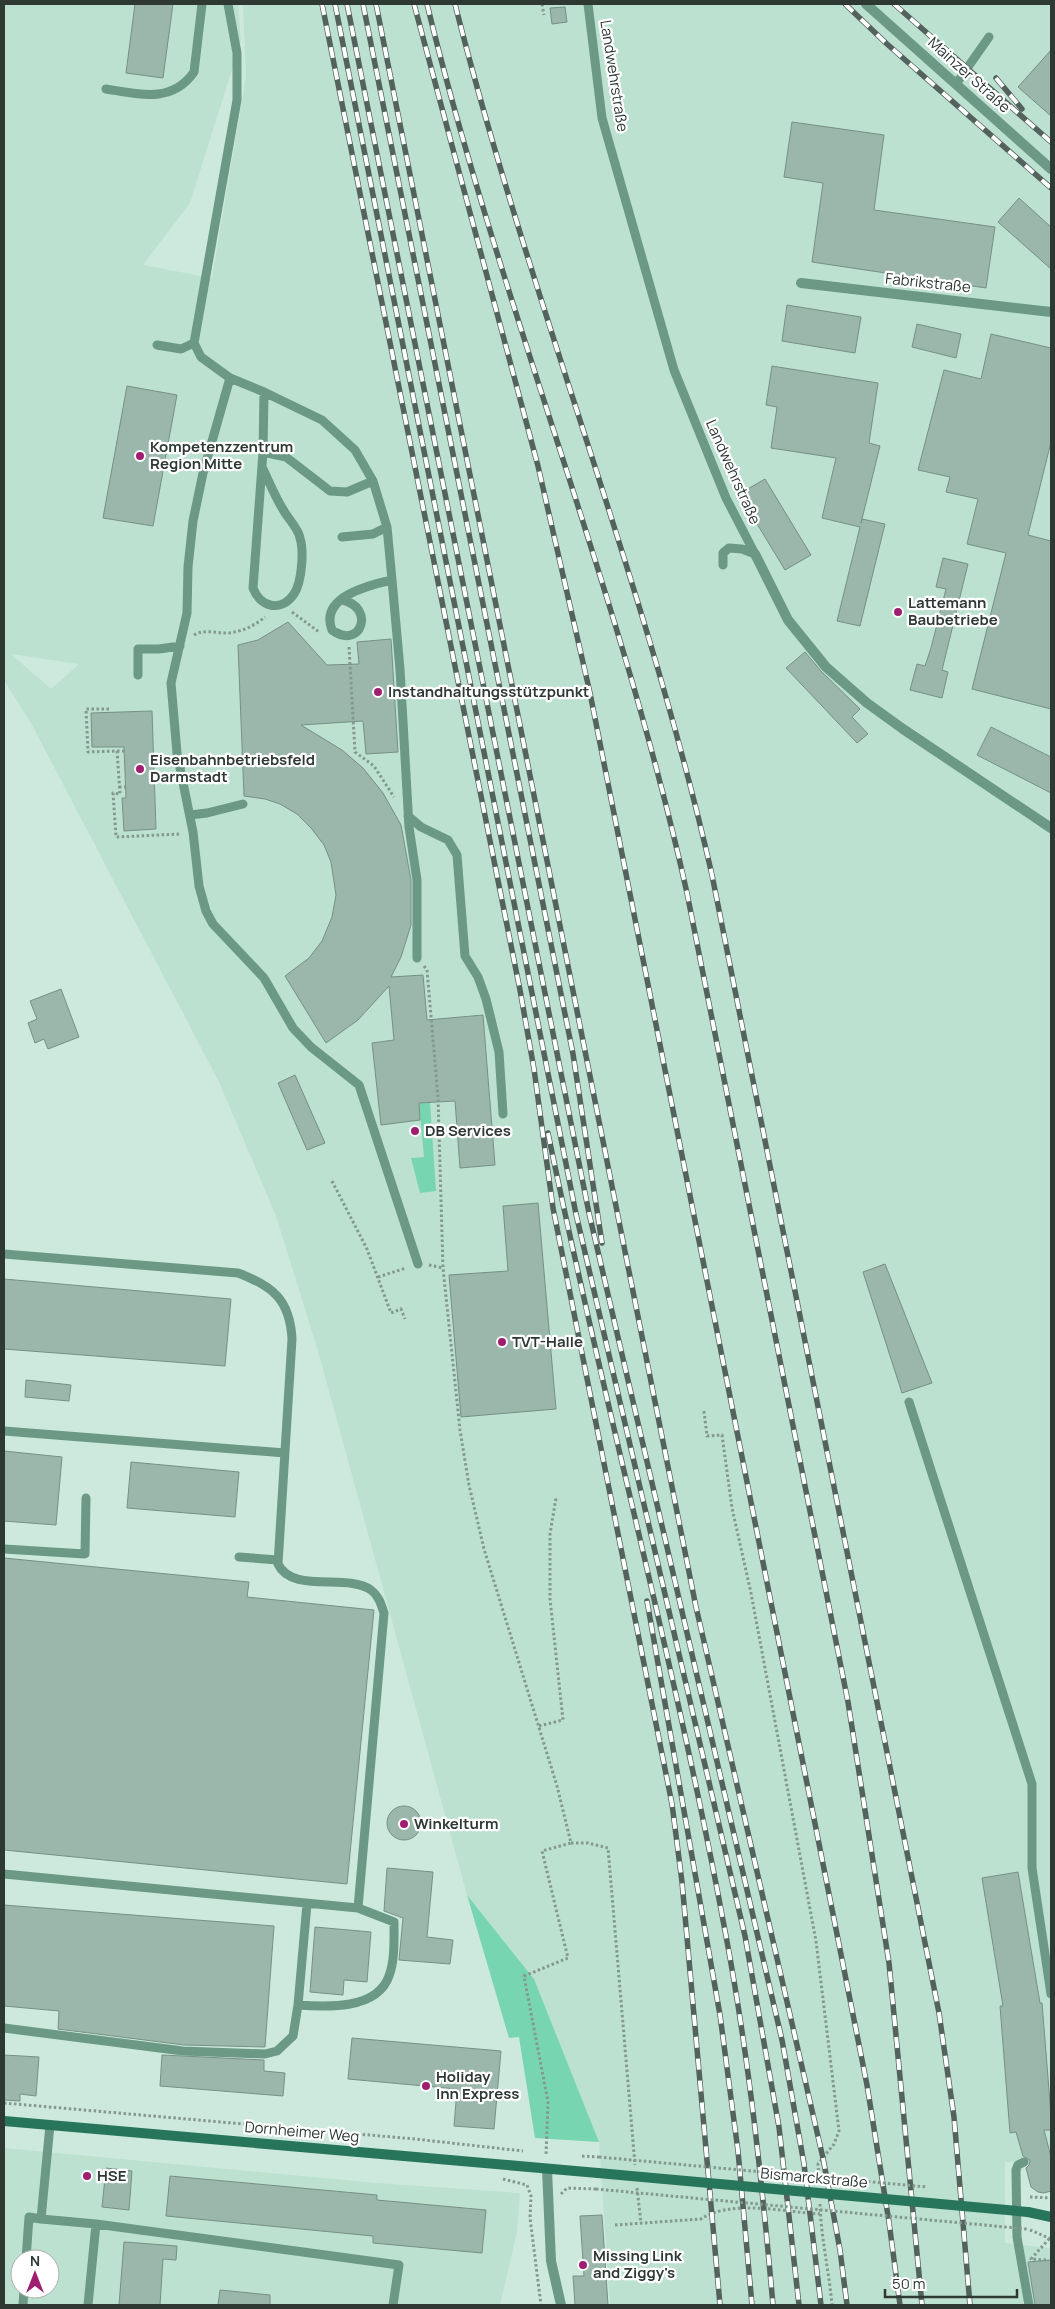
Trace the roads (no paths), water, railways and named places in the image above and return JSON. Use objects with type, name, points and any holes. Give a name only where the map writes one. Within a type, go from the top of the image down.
[{"type":"main road","name":"Dornheimer Weg","points":[[4,2121],[598,2173]]},
{"type":"main road","name":"Bismarckstraße","points":[[598,2173],[1028,2212],[1051,2217]]},
{"type":"main road","name":"Bismarckstraße","points":[[1028,2212],[1051,2210]]},
{"type":"street","name":"Mainzer Straße","points":[[866,4],[1051,169]]},
{"type":"street","name":"Fabrikstraße","points":[[801,283],[1051,312]]},
{"type":"street","name":"Landwehrstraße","points":[[755,554],[788,620],[826,668],[867,703],[903,729],[1051,828]]},
{"type":"street","points":[[548,2169],[551,2261],[560,2305]]},
{"type":"lane","points":[[106,89],[152,96],[166,94],[188,81],[194,72],[202,4]]},
{"type":"lane","points":[[228,4],[237,53],[236,100],[194,343],[201,356],[230,378],[307,412],[335,431],[354,450],[373,481],[387,527],[392,580],[401,678],[408,816],[417,880],[417,958]]},
{"type":"lane","name":"Landwehrstraße","points":[[588,4],[602,118],[669,353],[701,440],[726,498],[755,554]]},
{"type":"lane","points":[[956,84],[989,37]]},
{"type":"lane","points":[[157,345],[182,349],[194,343]]},
{"type":"lane","points":[[230,378],[203,473],[192,521],[188,567],[187,614],[172,677],[171,697],[179,762],[190,815],[199,886],[210,918],[222,935],[264,978],[293,1028],[307,1043],[358,1085],[418,1264]]},
{"type":"lane","points":[[262,467],[300,537],[301,571],[294,595],[280,604],[271,606],[257,598],[253,588],[263,452],[264,392]]},
{"type":"lane","points":[[263,452],[286,458],[330,491],[347,492],[373,481]]},
{"type":"lane","points":[[342,537],[373,534],[387,527]]},
{"type":"lane","points":[[723,564],[723,553],[729,548],[755,554]]},
{"type":"lane","points":[[342,600],[350,601],[359,609],[361,626],[356,634],[348,636],[339,635],[332,630],[329,623],[333,608],[342,600],[354,591],[369,585],[392,580]]},
{"type":"lane","points":[[138,676],[138,650],[180,646]]},
{"type":"lane","points":[[190,815],[243,804]]},
{"type":"lane","points":[[408,816],[420,827],[448,840],[457,854],[465,956],[478,977],[489,1008],[499,1052],[503,1114]]},
{"type":"lane","points":[[4,1254],[238,1273],[273,1289],[284,1306],[292,1327],[278,1560],[281,1569],[297,1579],[364,1586],[379,1597],[384,1613],[358,1908]]},
{"type":"lane","points":[[910,1402],[1032,1784],[1032,1868],[1051,1994]]},
{"type":"lane","points":[[4,1431],[285,1453]]},
{"type":"lane","points":[[4,1549],[85,1554],[86,1498]]},
{"type":"lane","points":[[239,1557],[278,1560]]},
{"type":"lane","points":[[4,1874],[358,1908],[394,1922],[392,1965],[389,1978],[381,1989],[363,2000],[336,2006],[298,2005]]},
{"type":"lane","points":[[4,2028],[183,2051],[265,2054],[277,2051],[293,2036],[298,2005],[307,1904]]},
{"type":"lane","points":[[41,2219],[50,2125]]},
{"type":"lane","points":[[1024,2162],[1018,2165],[1016,2170],[1017,2237],[1029,2305]]},
{"type":"lane","points":[[27,2249],[29,2217],[96,2224],[399,2265],[393,2305]]},
{"type":"lane","points":[[88,2305],[96,2224]]},
{"type":"railway","points":[[322,4],[520,990],[534,1069],[553,1208],[672,1804],[682,1882],[720,2305]]},
{"type":"railway","points":[[335,4],[576,1214],[745,1936],[779,2127],[799,2305]]},
{"type":"railway","points":[[347,4],[589,1213],[782,2040],[804,2164],[821,2305]]},
{"type":"railway","points":[[363,4],[573,1054],[602,1243]]},
{"type":"railway","points":[[376,4],[696,1607],[823,2158],[840,2250],[847,2305]]},
{"type":"railway","points":[[414,4],[538,466],[590,693],[867,2085],[900,2305]]},
{"type":"railway","points":[[427,4],[456,116],[489,227],[595,558],[628,669],[660,780],[687,893],[848,1702],[889,1963],[922,2305]]},
{"type":"railway","points":[[455,4],[517,223],[654,656],[685,765],[712,875],[939,2013],[954,2117],[970,2305]]},
{"type":"railway","points":[[845,4],[887,44],[1051,188]]},
{"type":"railway","points":[[894,4],[1051,142]]},
{"type":"railway","points":[[996,78],[1022,109]]},
{"type":"railway","points":[[548,1133],[569,1234],[685,1734],[726,1936],[742,2028],[754,2120],[773,2305]]},
{"type":"railway","points":[[647,1601],[720,2015],[738,2151],[752,2305]]},
{"type":"place","name":"Kompetenzzentrum Region Mitte","points":[[140,456]]},
{"type":"place","name":"Lattemann Baubetriebe","points":[[898,612]]},
{"type":"place","name":"Instandhaltungsstützpunkt","points":[[378,692]]},
{"type":"place","name":"Eisenbahnbetriebsfeld Darmstadt","points":[[140,769]]},
{"type":"place","name":"DB Services","points":[[415,1131]]},
{"type":"place","name":"TVT-Halle","points":[[502,1342]]},
{"type":"place","name":"Winkelturm","points":[[404,1824]]},
{"type":"place","name":"Holiday Inn Express","points":[[426,2086]]},
{"type":"place","name":"HSE","points":[[87,2176]]},
{"type":"place","name":"Missing Link and Ziggy's","points":[[583,2265]]}]
